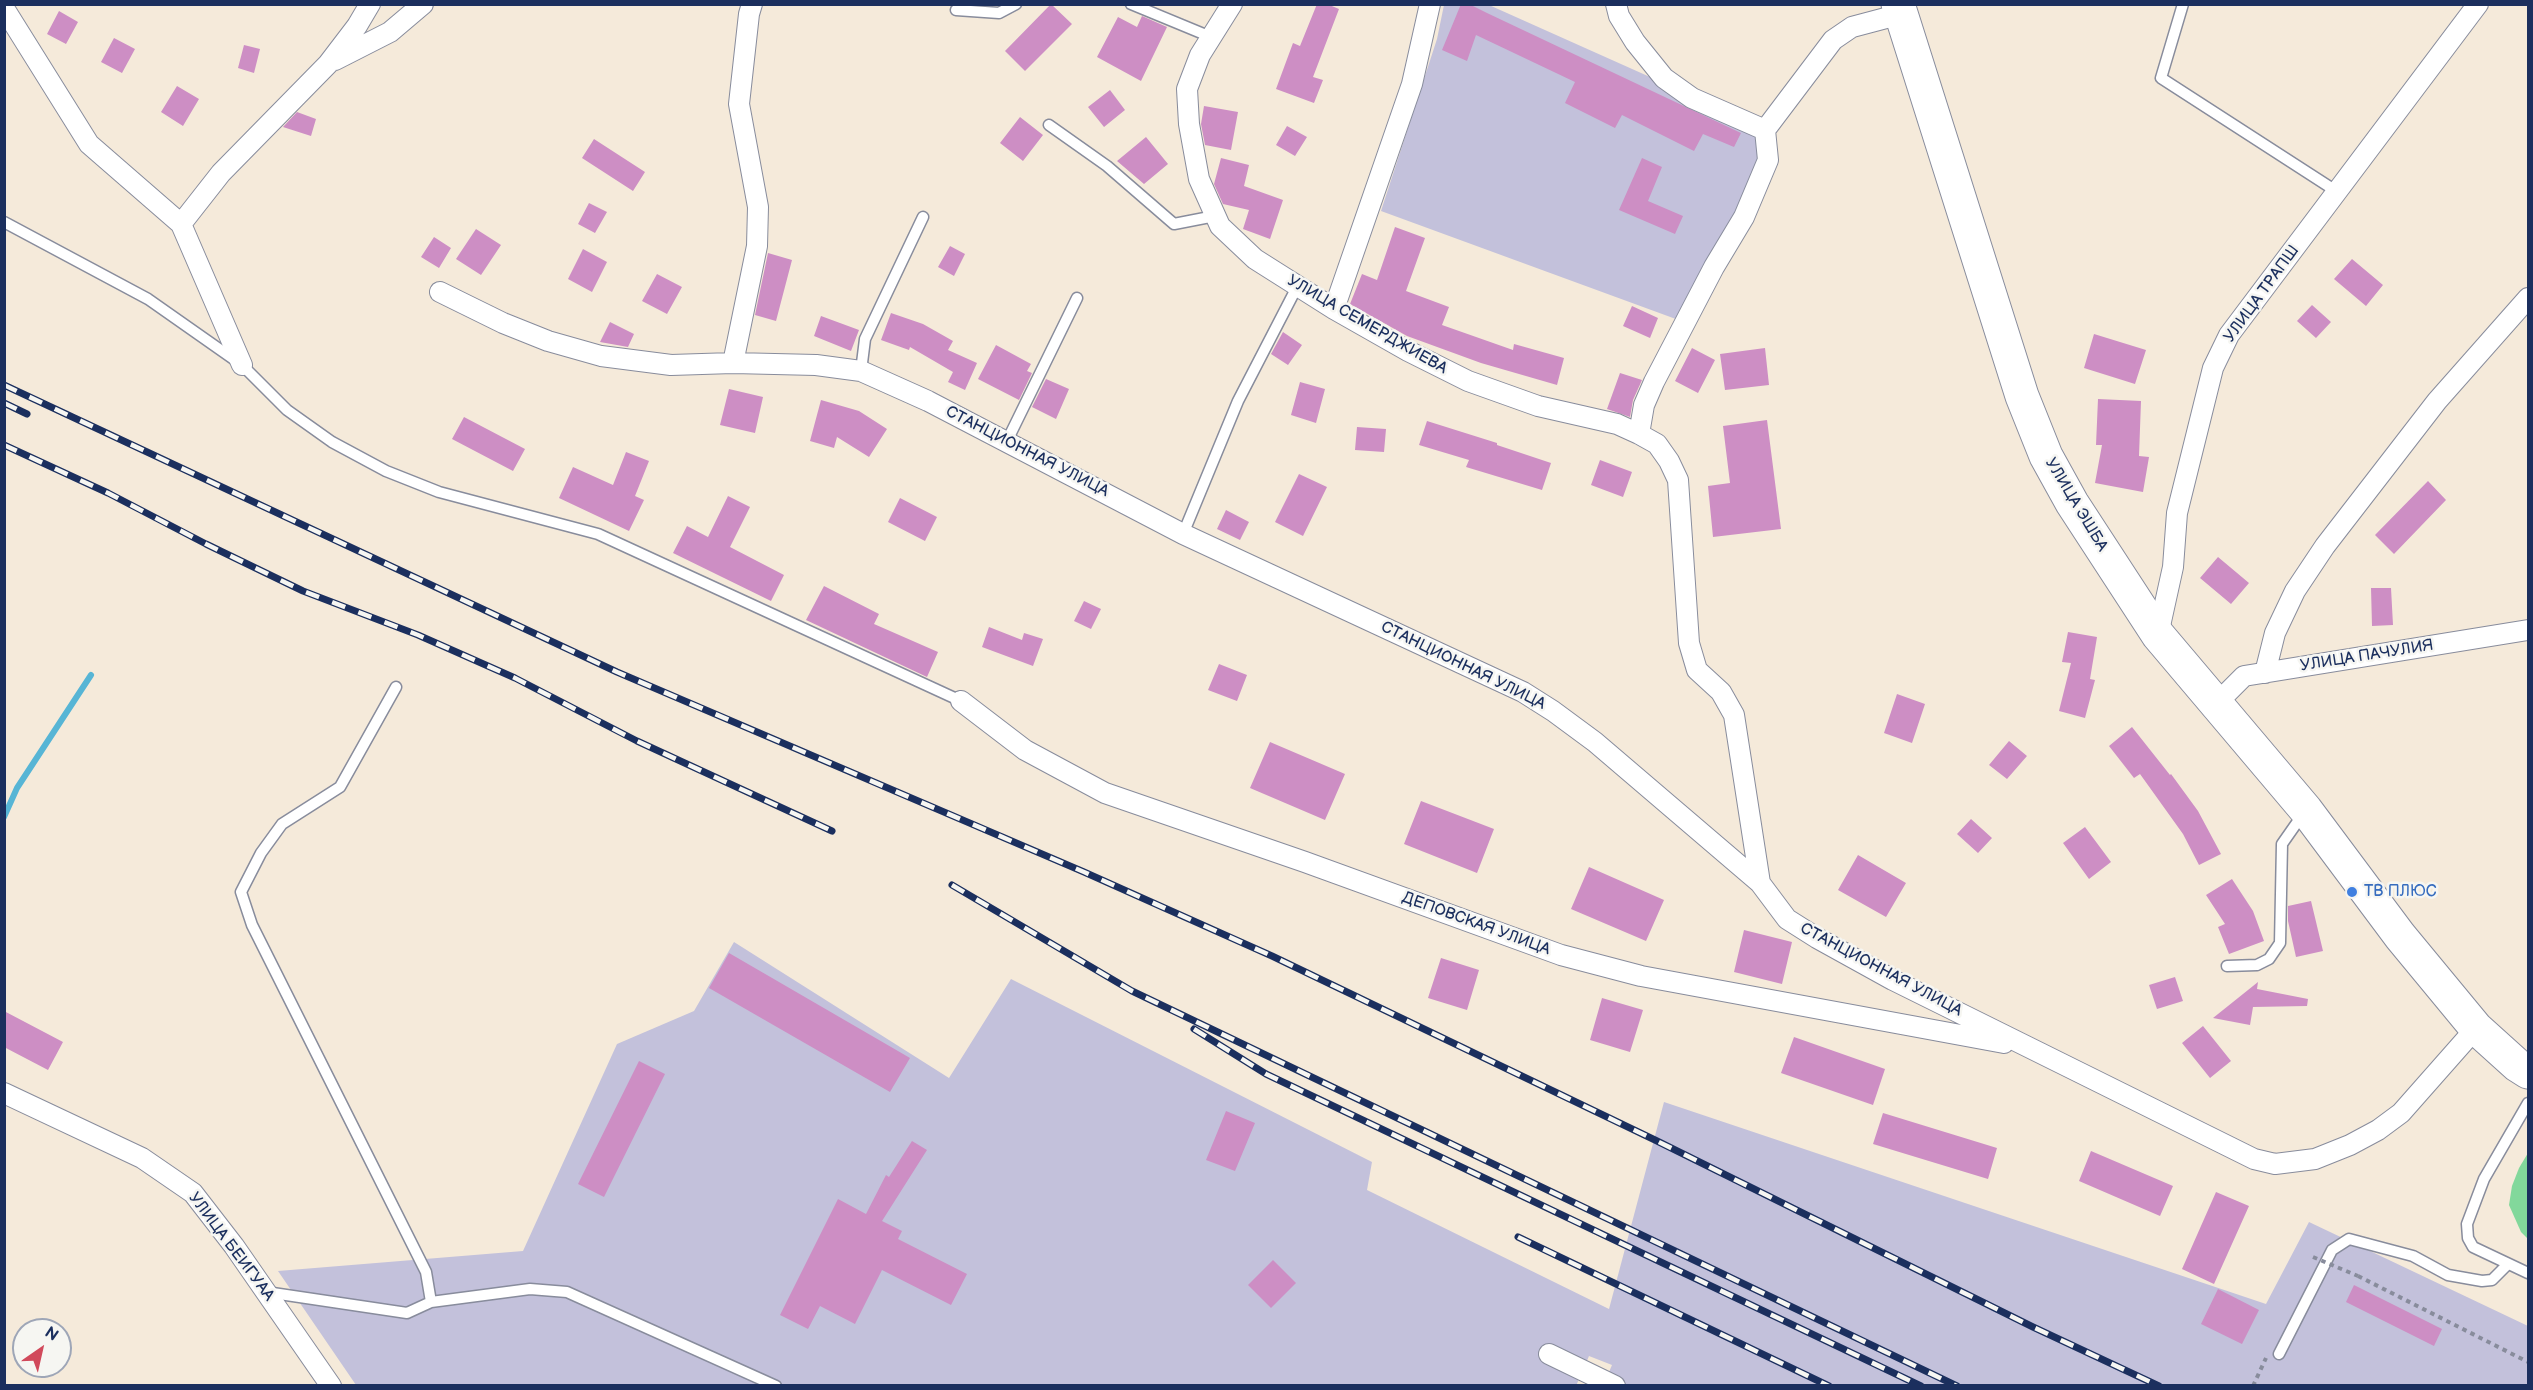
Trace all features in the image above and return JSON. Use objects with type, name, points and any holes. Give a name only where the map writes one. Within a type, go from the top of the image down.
[{"type":"highway","name":"УЛИЦА ЭШБА","points":[[1900,9],[1973,238],[2000,332],[2046,456],[2072,503],[2158,635],[2306,810],[2396,930],[2476,1028],[2517,1065],[2529,1072]]},
{"type":"street","points":[[181,224],[221,173],[328,64],[357,26],[370,4]]},
{"type":"street","points":[[328,64],[390,32],[423,4]]},
{"type":"street","points":[[733,363],[757,246],[758,207],[739,104],[752,4]]},
{"type":"street","name":"УЛИЦА СЕМЕРДЖИЕВА","points":[[1232,4],[1200,55],[1187,89],[1189,124],[1199,179],[1220,226],[1255,260],[1334,309],[1408,351],[1468,381],[1538,406],[1617,424],[1657,444],[1678,480],[1689,644],[1698,670],[1721,692],[1734,715],[1760,883]]},
{"type":"street","points":[[1334,309],[1412,84],[1430,4]]},
{"type":"street","points":[[1616,4],[1619,16],[1635,42],[1664,78],[1692,98],[1765,130]]},
{"type":"street","name":"УЛИЦА ТРАПШ","points":[[2158,635],[2174,567],[2177,513],[2213,368],[2229,335],[2478,4]]},
{"type":"street","points":[[4,8],[88,144],[181,224],[242,365]]},
{"type":"street","points":[[1639,434],[1644,405],[1654,382],[1714,267],[1744,217],[1768,160],[1765,130],[1833,40],[1852,27],[1900,9]]},
{"type":"street","name":"СТАНЦИОННАЯ УЛИЦА","points":[[440,292],[503,323],[601,356],[671,365],[733,363],[816,365],[861,371],[1007,441],[1183,534],[1523,692],[1595,742],[1760,883],[1787,919],[1893,980],[2254,1159],[2276,1164],[2315,1159],[2378,1130],[2401,1113],[2476,1028]]},
{"type":"street","points":[[2265,673],[2276,633],[2295,591],[2325,546],[2437,401],[2529,298]]},
{"type":"street","name":"УЛИЦА ПАЧУЛИЯ","points":[[2216,704],[2244,676],[2529,630]]},
{"type":"street","name":"ДЕПОВСКАЯ УЛИЦА","points":[[961,701],[1025,750],[1105,793],[1316,866],[1560,955],[1641,976],[2027,1047]]},
{"type":"street","name":"УЛИЦА БЕИГУАА","points":[[4,1093],[142,1158],[194,1193],[331,1386]]},
{"type":"street","points":[[1549,1354],[1584,1379],[1615,1386]]},
{"type":"lane","points":[[956,10],[999,13],[1016,4]]},
{"type":"lane","points":[[1131,4],[1211,37]]},
{"type":"lane","points":[[2183,4],[2161,78],[2336,191]]},
{"type":"lane","points":[[1049,125],[1107,166],[1174,224],[1215,216]]},
{"type":"lane","points":[[861,371],[865,339],[923,217]]},
{"type":"lane","points":[[4,222],[148,299],[242,365],[287,410],[332,442],[386,471],[439,492],[598,534],[961,701]]},
{"type":"lane","points":[[1183,534],[1238,400],[1298,285]]},
{"type":"lane","points":[[1007,441],[1077,298]]},
{"type":"lane","points":[[396,687],[340,788],[282,824],[261,853],[241,892],[252,925],[426,1272],[430,1302]]},
{"type":"lane","points":[[2227,966],[2257,965],[2269,959],[2280,943],[2282,844],[2306,810]]},
{"type":"lane","points":[[2529,1103],[2484,1179],[2467,1224],[2468,1238],[2473,1247],[2529,1273]]},
{"type":"lane","points":[[2279,1354],[2332,1250],[2349,1239],[2413,1256],[2448,1275],[2482,1281],[2492,1280],[2508,1264]]},
{"type":"lane","points":[[266,1292],[407,1313],[430,1302],[530,1289],[567,1292],[776,1386]]},
{"type":"path","points":[[2313,1257],[2358,1276],[2529,1362]]},
{"type":"shaded area","points":[[1444,5],[1489,5],[1773,132],[1684,322],[1381,211],[1437,39]]},
{"type":"shaded area","points":[[734,942],[949,1078],[1011,979],[1372,1162],[1367,1190],[1609,1309],[1664,1102],[2266,1304],[2309,1222],[2528,1326],[2528,1385],[1603,1386],[1612,1365],[1589,1356],[1576,1386],[356,1385],[278,1271],[523,1251],[617,1044],[694,1011]]},
{"type":"green space","points":[[2528,1153],[2528,1239],[2521,1232],[2509,1205],[2512,1186]]},
{"type":"building","points":[[1051,4],[1072,24],[1025,71],[1005,51]]},
{"type":"building","points":[[1317,4],[1327,4],[1339,9],[1313,77],[1323,80],[1314,103],[1276,89],[1293,43],[1300,46]]},
{"type":"building","points":[[1461,4],[1469,4],[1741,133],[1734,147],[1703,134],[1694,151],[1622,115],[1615,128],[1565,103],[1575,82],[1476,35],[1467,61],[1442,50]]},
{"type":"building","points":[[59,11],[78,22],[66,44],[47,34]]},
{"type":"building","points":[[1142,16],[1167,27],[1141,81],[1097,57],[1118,17],[1137,27]]},
{"type":"building","points":[[114,38],[135,49],[122,73],[101,62]]},
{"type":"building","points":[[244,45],[260,49],[254,73],[238,68]]},
{"type":"building","points":[[177,86],[199,99],[183,126],[161,112]]},
{"type":"building","points":[[1110,90],[1125,110],[1104,127],[1088,107]]},
{"type":"building","points":[[1204,106],[1238,112],[1231,150],[1205,145],[1201,124]]},
{"type":"building","points":[[297,112],[316,119],[311,136],[283,127]]},
{"type":"building","points":[[1020,117],[1043,135],[1023,161],[1000,143]]},
{"type":"building","points":[[1287,126],[1307,137],[1295,156],[1276,145]]},
{"type":"building","points":[[1146,137],[1168,164],[1144,184],[1117,161]]},
{"type":"building","points":[[594,139],[645,172],[633,191],[582,158]]},
{"type":"building","points":[[1221,158],[1249,165],[1244,186],[1283,200],[1270,239],[1243,229],[1249,210],[1223,204],[1214,184]]},
{"type":"building","points":[[1642,158],[1662,167],[1648,201],[1683,216],[1675,234],[1619,210]]},
{"type":"building","points":[[589,203],[607,212],[595,233],[578,224]]},
{"type":"building","points":[[1395,227],[1425,238],[1406,291],[1449,307],[1442,325],[1513,350],[1514,344],[1564,358],[1557,385],[1481,363],[1407,336],[1350,304],[1362,274],[1377,280]]},
{"type":"building","points":[[476,229],[501,245],[481,275],[456,259]]},
{"type":"building","points":[[434,237],[451,248],[439,268],[421,257]]},
{"type":"building","points":[[950,246],[965,254],[954,276],[938,267]]},
{"type":"building","points":[[583,249],[607,262],[592,292],[568,279]]},
{"type":"building","points":[[768,253],[792,260],[776,321],[755,315]]},
{"type":"building","points":[[2352,259],[2383,285],[2366,306],[2334,279]]},
{"type":"building","points":[[657,274],[682,287],[667,314],[642,301]]},
{"type":"building","points":[[2312,305],[2331,322],[2316,338],[2297,321]]},
{"type":"building","points":[[1632,306],[1658,318],[1650,338],[1623,326]]},
{"type":"building","points":[[891,313],[923,324],[953,341],[948,350],[977,363],[965,390],[948,382],[953,372],[910,347],[909,350],[881,340]]},
{"type":"building","points":[[821,316],[859,330],[851,351],[814,336]]},
{"type":"building","points":[[610,322],[634,334],[628,347],[600,342]]},
{"type":"building","points":[[1283,332],[1302,345],[1288,365],[1271,354]]},
{"type":"building","points":[[2094,334],[2146,350],[2135,384],[2084,368]]},
{"type":"building","points":[[996,345],[1031,364],[1027,371],[1032,373],[1019,400],[978,379]]},
{"type":"building","points":[[1692,348],[1715,360],[1698,393],[1675,381]]},
{"type":"building","points":[[1765,348],[1769,385],[1725,390],[1720,354]]},
{"type":"building","points":[[1620,373],[1642,380],[1633,400],[1630,417],[1607,409]]},
{"type":"building","points":[[1046,379],[1069,389],[1056,419],[1032,407]]},
{"type":"building","points":[[1300,382],[1325,389],[1316,423],[1291,415]]},
{"type":"building","points":[[729,389],[763,397],[755,433],[720,425]]},
{"type":"building","points":[[2098,399],[2141,401],[2139,456],[2149,457],[2143,492],[2095,483],[2102,445],[2096,445]]},
{"type":"building","points":[[821,400],[859,411],[887,429],[869,457],[837,437],[834,448],[810,441]]},
{"type":"building","points":[[464,417],[525,449],[513,471],[452,439]]},
{"type":"building","points":[[1767,420],[1781,529],[1713,537],[1708,486],[1730,483],[1723,426]]},
{"type":"building","points":[[1427,421],[1551,463],[1542,490],[1466,467],[1469,460],[1419,445]]},
{"type":"building","points":[[1357,427],[1386,429],[1384,452],[1355,450]]},
{"type":"building","points":[[626,452],[649,461],[635,496],[644,500],[629,531],[559,498],[573,467],[613,485]]},
{"type":"building","points":[[1600,460],[1632,472],[1623,497],[1591,485]]},
{"type":"building","points":[[1299,474],[1327,487],[1303,536],[1275,522]]},
{"type":"building","points":[[2428,481],[2446,500],[2394,554],[2375,535]]},
{"type":"building","points":[[728,496],[750,507],[730,547],[784,575],[771,601],[673,553],[687,526],[708,537]]},
{"type":"building","points":[[900,498],[937,517],[925,541],[888,522]]},
{"type":"building","points":[[1226,510],[1249,522],[1240,540],[1217,529]]},
{"type":"building","points":[[2218,557],[2249,583],[2231,604],[2200,578]]},
{"type":"building","points":[[824,586],[879,614],[874,624],[938,652],[927,677],[806,620]]},
{"type":"building","points":[[2371,588],[2391,588],[2393,625],[2372,626]]},
{"type":"building","points":[[1084,601],[1101,609],[1091,629],[1074,621]]},
{"type":"building","points":[[989,627],[1022,640],[1024,633],[1043,639],[1033,666],[982,647]]},
{"type":"building","points":[[2068,632],[2097,637],[2090,679],[2095,680],[2085,718],[2059,711],[2071,663],[2062,662]]},
{"type":"building","points":[[1219,664],[1247,675],[1237,701],[1208,690]]},
{"type":"building","points":[[1897,694],[1925,704],[1912,743],[1884,733]]},
{"type":"building","points":[[2132,727],[2198,811],[2221,854],[2199,865],[2183,834],[2140,774],[2134,778],[2109,746]]},
{"type":"building","points":[[2009,741],[2027,756],[2007,779],[1989,765]]},
{"type":"building","points":[[1270,742],[1345,774],[1325,820],[1250,788]]},
{"type":"building","points":[[1421,801],[1494,829],[1477,873],[1404,844]]},
{"type":"building","points":[[1971,819],[1992,838],[1978,853],[1957,834]]},
{"type":"building","points":[[2085,827],[2111,862],[2089,879],[2063,843]]},
{"type":"building","points":[[1858,855],[1906,883],[1886,917],[1838,890]]},
{"type":"building","points":[[1589,867],[1664,900],[1646,941],[1571,909]]},
{"type":"building","points":[[2232,879],[2253,911],[2264,941],[2229,954],[2218,927],[2225,924],[2206,895]]},
{"type":"building","points":[[2311,901],[2323,951],[2296,957],[2288,921],[2288,906]]},
{"type":"building","points":[[1744,930],[1792,942],[1782,984],[1734,972]]},
{"type":"building","points":[[729,953],[910,1058],[890,1092],[709,988]]},
{"type":"building","points":[[1441,958],[1479,970],[1467,1010],[1428,998]]},
{"type":"building","points":[[2175,977],[2183,1001],[2157,1009],[2149,985]]},
{"type":"building","points":[[2258,982],[2257,989],[2308,999],[2307,1006],[2253,1007],[2250,1025],[2213,1018]]},
{"type":"building","points":[[1602,998],[1643,1010],[1630,1052],[1590,1040]]},
{"type":"building","points":[[4,1011],[63,1042],[48,1070],[4,1047]]},
{"type":"building","points":[[2203,1026],[2231,1061],[2210,1078],[2182,1043]]},
{"type":"building","points":[[1794,1037],[1885,1069],[1873,1105],[1781,1073]]},
{"type":"building","points":[[639,1061],[665,1074],[604,1197],[578,1184]]},
{"type":"building","points":[[1226,1111],[1255,1123],[1235,1171],[1206,1160]]},
{"type":"building","points":[[1883,1113],[1997,1148],[1988,1179],[1873,1144]]},
{"type":"building","points":[[912,1141],[927,1150],[882,1221],[902,1231],[898,1239],[967,1274],[951,1305],[882,1270],[855,1324],[820,1306],[808,1329],[780,1315],[838,1199],[866,1214],[886,1175],[889,1177]]},
{"type":"building","points":[[2091,1151],[2173,1186],[2160,1216],[2079,1181]]},
{"type":"building","points":[[2216,1192],[2249,1206],[2214,1284],[2182,1269]]},
{"type":"building","points":[[1273,1260],[1296,1283],[1271,1308],[1248,1285]]},
{"type":"building","points":[[2354,1285],[2442,1329],[2434,1346],[2346,1302]]},
{"type":"building","points":[[2218,1289],[2259,1310],[2242,1344],[2201,1324]]},
{"type":"waterway","points":[[4,817],[17,788],[91,675]]},
{"type":"railway","points":[[4,385],[617,672],[1084,872],[1272,956],[1655,1140],[2033,1327],[2159,1386]]},
{"type":"railway","points":[[4,403],[27,414]]},
{"type":"railway","points":[[4,445],[108,493],[303,591],[418,635],[515,678],[637,741],[832,831]]},
{"type":"railway","points":[[952,885],[1132,991],[1957,1386]]},
{"type":"railway","points":[[1194,1029],[1266,1074],[1921,1386]]},
{"type":"railway","points":[[1518,1237],[1829,1386]]},
{"type":"place","name":"ТВ ПЛЮС","points":[[2352,892]]}]
